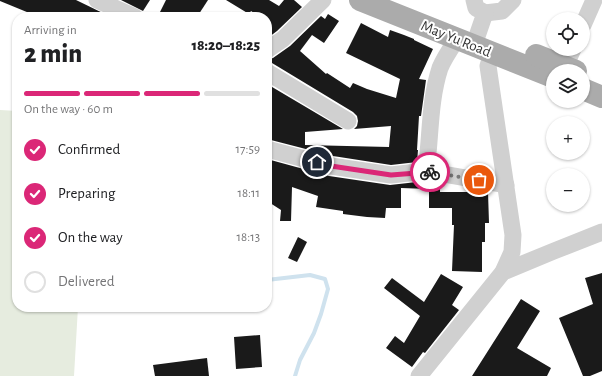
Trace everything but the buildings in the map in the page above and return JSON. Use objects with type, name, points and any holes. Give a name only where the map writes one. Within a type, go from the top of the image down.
[{"type":"main road","name":"May Yu Road","points":[[360,0],[476,30]]},
{"type":"main road","name":"May Yu Road","points":[[398,0],[559,64]]},
{"type":"main road","name":"May Yu Road","points":[[590,76],[602,81]]},
{"type":"main road","points":[[590,92],[602,97]]},
{"type":"street","points":[[97,0],[125,12]]},
{"type":"street","points":[[272,47],[283,39],[322,0]]},
{"type":"street","points":[[426,171],[429,150],[431,109],[434,90],[441,66],[476,30],[502,11],[513,0]]},
{"type":"street","points":[[589,12],[594,0]]},
{"type":"street","points":[[419,376],[503,272],[512,252],[513,235],[488,66],[476,30]]},
{"type":"street","points":[[272,75],[348,121]]},
{"type":"street","points":[[272,150],[331,166],[391,175],[426,171],[506,185]]},
{"type":"street","points":[[503,272],[602,232]]},
{"type":"shaded area","points":[[0,110],[12,111],[12,312],[78,312],[74,376],[0,376]]},
{"type":"waterway","points":[[272,279],[310,275],[325,279],[328,289],[314,333],[300,360],[295,376]]},
{"type":"way so far","points":[[430,172],[479,180]]},
{"type":"route","points":[[317,162],[331,166],[391,175],[426,171],[430,172]]}]
